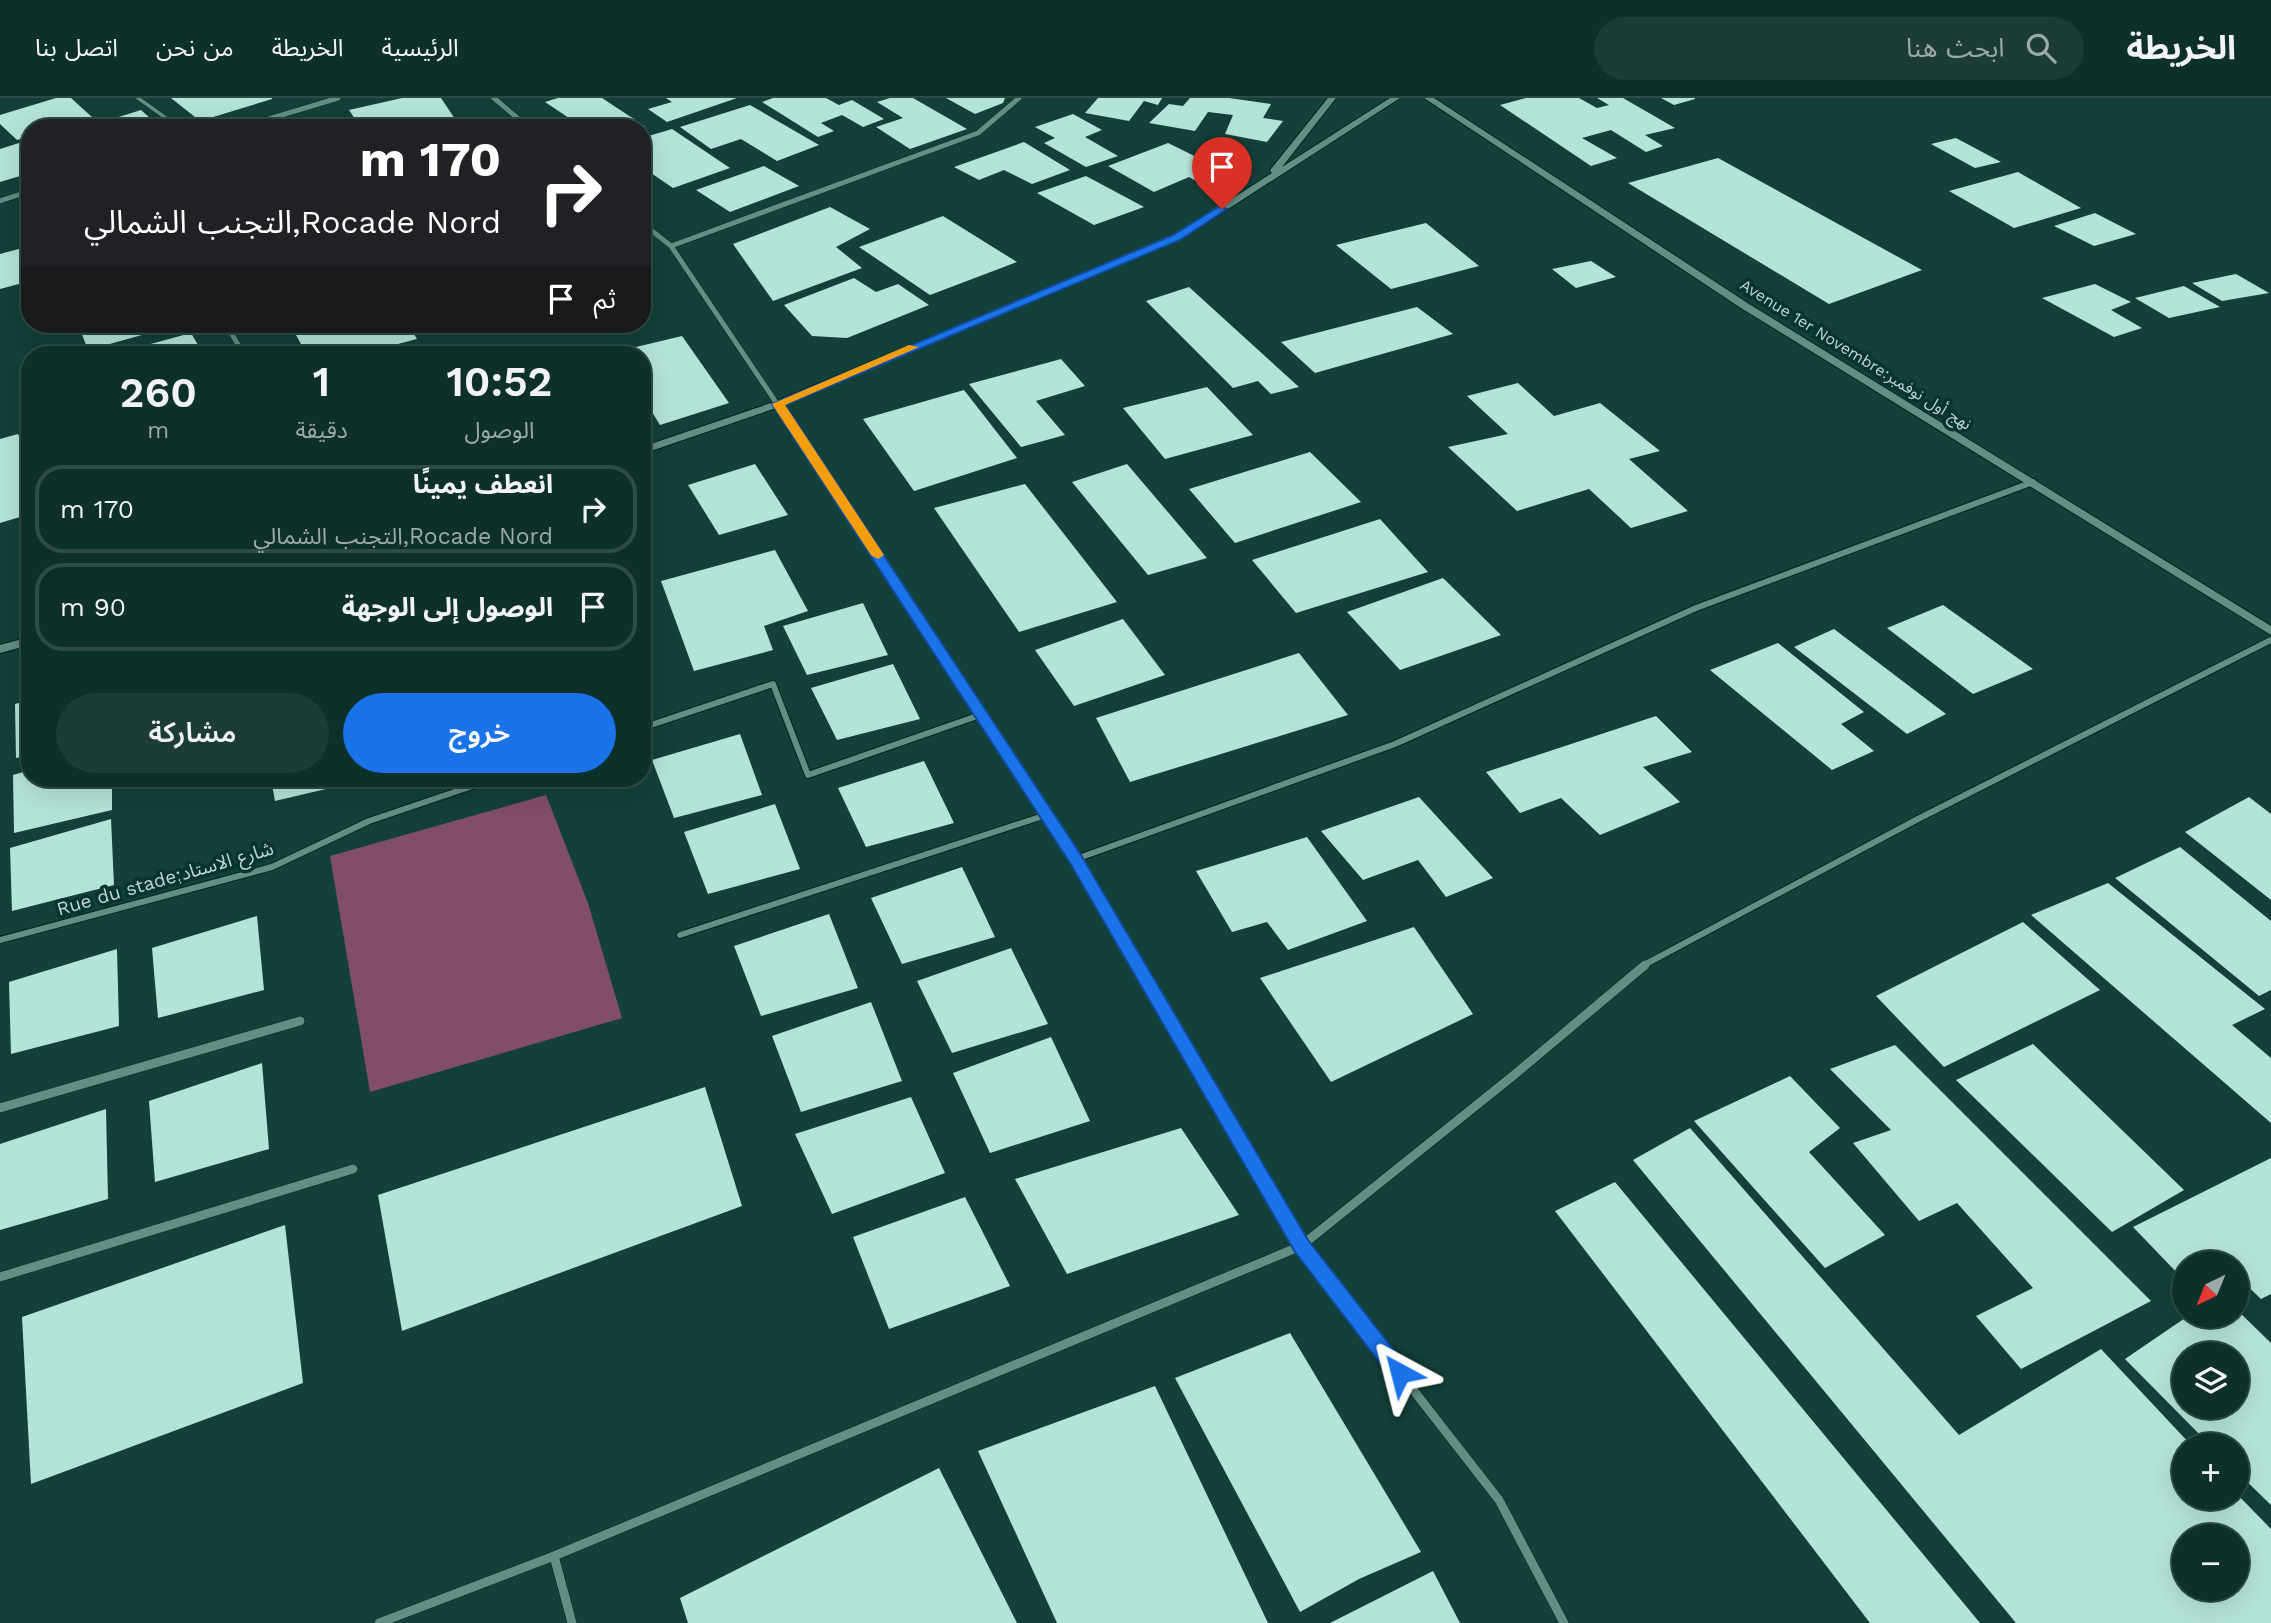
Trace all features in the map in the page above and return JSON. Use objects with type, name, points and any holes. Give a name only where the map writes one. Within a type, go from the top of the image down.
[{"type":"main road","points":[[1267,180],[1332,98]]},
{"type":"main road","points":[[651,448],[778,404],[1177,237],[1396,98]]},
{"type":"main road","name":"Avenue 1er Novembre;نهج أول نوفمبر","points":[[1428,98],[1745,306],[2271,631]]},
{"type":"main road","points":[[0,649],[21,643]]},
{"type":"street","points":[[269,119],[338,98]]},
{"type":"street","points":[[494,98],[518,119]]},
{"type":"street","points":[[670,246],[978,133],[1019,98]]},
{"type":"street","points":[[0,201],[21,194]]},
{"type":"street","points":[[651,230],[670,246],[778,404],[1076,859],[1301,1246],[1499,1500],[1564,1623]]},
{"type":"street","points":[[1076,859],[1395,744],[1696,608],[2033,482]]},
{"type":"street","points":[[379,1623],[554,1556],[1301,1246],[1514,1075],[1642,966],[1916,820],[2271,639]]},
{"type":"street","points":[[651,725],[773,684],[808,775],[983,714]]},
{"type":"street","name":"Rue du stade;شارع الاستاد","points":[[0,940],[272,867],[369,821],[469,787]]},
{"type":"street","points":[[680,936],[1045,815]]},
{"type":"street","points":[[0,1108],[300,1021]]},
{"type":"street","points":[[0,1278],[354,1169]]},
{"type":"street","points":[[554,1556],[572,1623]]},
{"type":"lane","points":[[138,98],[167,119]]},
{"type":"shaded area","points":[[546,795],[588,903],[622,1018],[370,1092],[330,856]]},
{"type":"building","points":[[56,98],[71,98],[93,118],[21,119],[21,139],[17,140],[0,124],[0,115]]},
{"type":"building","points":[[171,98],[272,98],[207,119],[197,119]]},
{"type":"building","points":[[402,98],[441,98],[455,119],[355,119],[349,110]]},
{"type":"building","points":[[558,98],[602,98],[634,119],[570,119],[545,102]]},
{"type":"building","points":[[666,98],[737,98],[667,122],[648,109],[672,102]]},
{"type":"building","points":[[773,98],[826,98],[839,105],[852,100],[884,119],[863,127],[842,115],[821,123],[834,131],[818,137],[762,102]]},
{"type":"building","points":[[890,98],[913,98],[967,129],[910,149],[876,127],[903,118],[877,102]]},
{"type":"building","points":[[946,98],[1005,98],[1003,103],[975,114]]},
{"type":"building","points":[[1098,98],[1162,98],[1158,105],[1144,101],[1129,121],[1085,113]]},
{"type":"building","points":[[1190,98],[1229,98],[1271,104],[1263,118],[1283,121],[1267,142],[1225,134],[1233,115],[1208,112],[1195,131],[1149,123],[1169,104],[1183,106]]},
{"type":"building","points":[[1526,98],[1579,98],[1597,108],[1609,105],[1597,98],[1623,98],[1675,128],[1645,135],[1663,146],[1646,152],[1611,130],[1582,138],[1617,158],[1591,166],[1500,105]]},
{"type":"building","points":[[1661,98],[1695,98],[1695,99],[1674,105]]},
{"type":"building","points":[[750,105],[819,145],[777,161],[741,139],[711,149],[680,127]]},
{"type":"building","points":[[141,110],[151,119],[112,119]]},
{"type":"building","points":[[1073,114],[1102,130],[1085,137],[1118,156],[1086,167],[1044,143],[1055,138],[1035,127]]},
{"type":"building","points":[[672,129],[730,168],[673,188],[651,173],[651,135]]},
{"type":"building","points":[[1956,138],[2001,162],[1975,168],[1931,144]]},
{"type":"building","points":[[1024,142],[1070,170],[1032,184],[1004,170],[979,180],[954,167]]},
{"type":"building","points":[[19,143],[21,145],[21,176],[0,182],[0,149]]},
{"type":"building","points":[[1168,143],[1229,173],[1202,184],[1189,177],[1154,192],[1108,166]]},
{"type":"building","points":[[1718,158],[1922,270],[1829,304],[1628,183]]},
{"type":"building","points":[[764,166],[799,186],[730,212],[696,190]]},
{"type":"building","points":[[2018,172],[2081,208],[2014,228],[1949,191]]},
{"type":"building","points":[[1086,176],[1144,207],[1094,225],[1037,193]]},
{"type":"building","points":[[830,207],[870,229],[836,247],[862,268],[773,301],[733,244]]},
{"type":"building","points":[[2095,213],[2136,234],[2094,246],[2054,226]]},
{"type":"building","points":[[943,216],[1017,262],[930,295],[859,247]]},
{"type":"building","points":[[1426,223],[1479,266],[1391,289],[1336,245]]},
{"type":"building","points":[[21,248],[21,283],[0,289],[0,254]]},
{"type":"building","points":[[1591,261],[1616,277],[1576,288],[1552,269]]},
{"type":"building","points":[[2236,274],[2269,293],[2222,301],[2192,283]]},
{"type":"building","points":[[854,278],[876,292],[898,284],[929,305],[847,338],[812,336],[784,305]]},
{"type":"building","points":[[2095,284],[2131,302],[2111,310],[2142,328],[2114,337],[2042,298]]},
{"type":"building","points":[[2184,286],[2220,307],[2169,318],[2135,298]]},
{"type":"building","points":[[1189,287],[1299,387],[1271,394],[1258,381],[1233,388],[1146,301]]},
{"type":"building","points":[[1417,307],[1453,334],[1315,373],[1281,342]]},
{"type":"building","points":[[81,333],[149,333],[102,346],[86,346]]},
{"type":"building","points":[[191,333],[199,346],[143,346]]},
{"type":"building","points":[[295,333],[413,333],[417,339],[390,346],[302,346]]},
{"type":"building","points":[[682,336],[729,403],[660,425],[651,410],[651,346],[640,346]]},
{"type":"building","points":[[1061,359],[1085,386],[1036,401],[1065,435],[1021,447],[969,384]]},
{"type":"building","points":[[1518,383],[1554,416],[1600,403],[1660,451],[1629,459],[1688,511],[1631,528],[1589,489],[1517,511],[1448,447],[1508,434],[1467,396]]},
{"type":"building","points":[[1207,387],[1253,435],[1165,459],[1123,408]]},
{"type":"building","points":[[964,390],[1017,458],[914,491],[863,419]]},
{"type":"building","points":[[18,434],[21,441],[21,517],[0,523],[0,439]]},
{"type":"building","points":[[1310,452],[1361,502],[1235,543],[1189,489]]},
{"type":"building","points":[[755,464],[788,515],[719,535],[688,485]]},
{"type":"building","points":[[1127,464],[1207,558],[1148,575],[1072,482]]},
{"type":"building","points":[[1025,484],[1117,602],[1019,632],[934,508]]},
{"type":"building","points":[[1380,519],[1428,572],[1296,613],[1252,560]]},
{"type":"building","points":[[775,550],[808,611],[764,626],[773,650],[694,671],[661,581]]},
{"type":"building","points":[[1443,578],[1501,635],[1400,670],[1347,612]]},
{"type":"building","points":[[863,603],[888,655],[807,675],[783,626]]},
{"type":"building","points":[[1943,605],[2033,669],[1973,694],[1887,628]]},
{"type":"building","points":[[1123,619],[1165,675],[1074,706],[1035,650]]},
{"type":"building","points":[[1834,629],[1946,714],[1907,734],[1794,647]]},
{"type":"building","points":[[1778,643],[1864,712],[1841,724],[1874,751],[1832,770],[1710,670]]},
{"type":"building","points":[[1299,653],[1348,715],[1130,782],[1096,718]]},
{"type":"building","points":[[893,664],[920,719],[837,740],[811,688]]},
{"type":"building","points":[[21,702],[21,757],[16,758],[15,704]]},
{"type":"building","points":[[1656,716],[1692,752],[1643,767],[1680,802],[1600,835],[1561,798],[1520,813],[1486,772]]},
{"type":"building","points":[[740,734],[762,795],[674,818],[652,760]]},
{"type":"building","points":[[924,761],[954,823],[866,847],[838,788]]},
{"type":"building","points":[[21,773],[21,787],[112,787],[112,810],[14,833],[13,775]]},
{"type":"building","points":[[272,787],[334,787],[275,801]]},
{"type":"building","points":[[1419,797],[1493,878],[1446,897],[1418,860],[1363,880],[1321,831]]},
{"type":"building","points":[[2249,797],[2271,814],[2271,900],[2185,832]]},
{"type":"building","points":[[775,804],[800,869],[708,894],[684,832]]},
{"type":"building","points":[[111,819],[114,885],[12,911],[10,848]]},
{"type":"building","points":[[1307,837],[1367,921],[1288,950],[1267,922],[1232,932],[1196,871]]},
{"type":"building","points":[[2180,847],[2271,921],[2271,990],[2259,996],[2115,878]]},
{"type":"building","points":[[962,867],[995,937],[902,964],[871,898]]},
{"type":"building","points":[[2108,883],[2265,1009],[2232,1025],[2271,1058],[2271,1123],[2031,915]]},
{"type":"building","points":[[829,914],[858,988],[761,1016],[734,946]]},
{"type":"building","points":[[257,916],[264,990],[158,1018],[152,948]]},
{"type":"building","points":[[2023,922],[2100,990],[1944,1067],[1876,996]]},
{"type":"building","points":[[1414,927],[1473,1014],[1331,1082],[1260,978]]},
{"type":"building","points":[[1011,948],[1048,1024],[952,1053],[917,981]]},
{"type":"building","points":[[117,949],[119,1026],[11,1054],[9,982]]},
{"type":"building","points":[[871,1002],[902,1081],[801,1112],[772,1036]]},
{"type":"building","points":[[1051,1037],[1090,1121],[990,1153],[953,1073]]},
{"type":"building","points":[[2033,1044],[2184,1190],[2112,1232],[1956,1080]]},
{"type":"building","points":[[1895,1045],[2151,1301],[2021,1369],[1976,1316],[2033,1288],[1957,1203],[1919,1221],[1853,1143],[1891,1130],[1830,1069]]},
{"type":"building","points":[[262,1063],[269,1149],[155,1182],[149,1101]]},
{"type":"building","points":[[1790,1076],[1840,1128],[1809,1152],[1885,1235],[1825,1268],[1694,1121]]},
{"type":"building","points":[[705,1087],[742,1206],[402,1331],[378,1195]]},
{"type":"building","points":[[911,1097],[945,1173],[832,1214],[795,1134]]},
{"type":"building","points":[[106,1109],[108,1199],[0,1230],[0,1144]]},
{"type":"building","points":[[1181,1128],[1239,1215],[1067,1274],[1015,1179]]},
{"type":"building","points":[[1690,1128],[1959,1435],[2101,1349],[2180,1433],[2172,1433],[2172,1510],[2249,1510],[2249,1506],[2271,1529],[2271,1623],[2016,1623],[1633,1160]]},
{"type":"building","points":[[2271,1158],[2271,1294],[2261,1299],[2249,1287],[2249,1251],[2172,1251],[2172,1268],[2133,1227]]},
{"type":"building","points":[[1615,1182],[1980,1623],[1870,1623],[1555,1211]]},
{"type":"building","points":[[965,1197],[1010,1286],[889,1329],[853,1237]]},
{"type":"building","points":[[285,1225],[303,1383],[31,1484],[22,1317]]},
{"type":"building","points":[[2249,1322],[2271,1343],[2271,1505],[2249,1484],[2249,1433],[2198,1433],[2184,1419],[2249,1419],[2249,1342],[2172,1342],[2172,1407],[2125,1359],[2172,1327],[2249,1328]]},
{"type":"building","points":[[1290,1333],[1421,1552],[1359,1579],[1300,1612],[1175,1378]]},
{"type":"building","points":[[1155,1386],[1268,1623],[1057,1623],[978,1451]]},
{"type":"building","points":[[939,1468],[1017,1623],[688,1623],[680,1598]]},
{"type":"building","points":[[1433,1571],[1460,1623],[1330,1623]]},
{"type":"slow traffic","points":[[878,555],[778,404],[913,347]]},
{"type":"route","points":[[1222,209],[1177,237],[778,404],[1076,859],[1301,1246],[1400,1373]]}]
